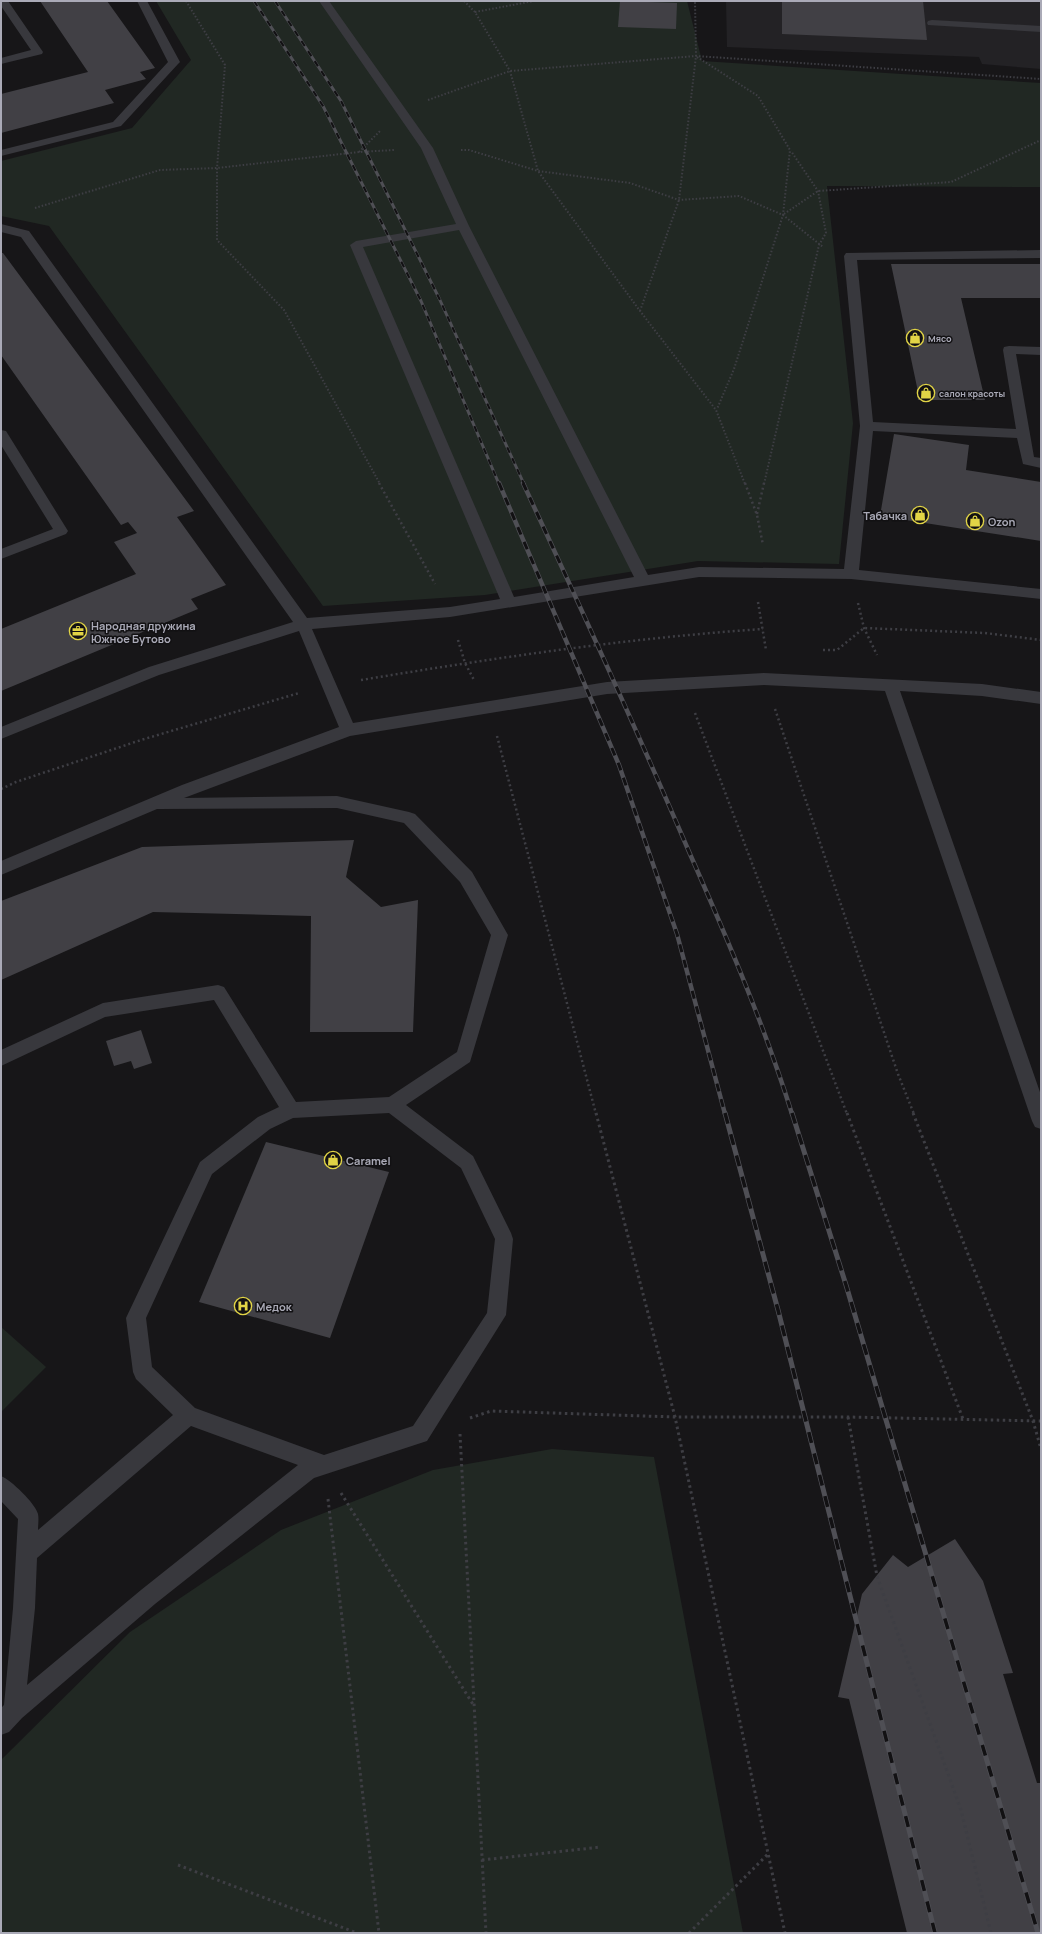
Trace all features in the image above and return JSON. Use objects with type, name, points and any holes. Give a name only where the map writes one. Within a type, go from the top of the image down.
[{"type":"lane","points":[[1,61],[38,52],[3,1]]},
{"type":"lane","points":[[1,153],[117,124],[174,62],[142,1]]},
{"type":"lane","points":[[324,1],[402,110],[427,148],[463,226],[644,582]]},
{"type":"lane","points":[[932,23],[1041,29]]},
{"type":"lane","points":[[463,226],[356,245],[509,602]]},
{"type":"lane","points":[[1,228],[26,234],[303,624],[348,730]]},
{"type":"lane","points":[[851,574],[867,426],[850,256],[1041,254]]},
{"type":"lane","points":[[1041,351],[1009,350],[1022,434],[1028,461],[1041,463]]},
{"type":"lane","points":[[867,426],[1022,434]]},
{"type":"lane","points":[[1,434],[61,531],[1,554]]},
{"type":"lane","points":[[1,733],[154,671],[303,624],[450,612],[699,572],[851,574],[1041,594]]},
{"type":"lane","points":[[1,868],[188,789],[348,730],[607,688],[684,685],[764,679],[890,684],[982,690],[1041,698]]},
{"type":"lane","points":[[890,684],[1041,1121]]},
{"type":"lane","points":[[152,804],[337,802],[409,818],[466,877],[500,935],[464,1057],[392,1105],[291,1110],[264,1123],[206,1168],[136,1318],[143,1372],[188,1415],[324,1465]]},
{"type":"lane","points":[[1,1058],[103,1010],[218,992],[291,1110]]},
{"type":"lane","points":[[8,1717],[148,1597],[308,1470],[420,1434],[496,1315],[504,1239],[467,1162],[392,1105]]},
{"type":"lane","points":[[27,1553],[188,1415]]},
{"type":"lane","points":[[1,1486],[28,1515],[24,1608],[8,1717]]},
{"type":"path","points":[[475,12],[534,1]]},
{"type":"path","points":[[640,311],[679,200],[696,56],[695,1]]},
{"type":"path","points":[[696,56],[758,96],[790,150],[818,191],[826,233],[819,245],[757,515]]},
{"type":"path","points":[[358,152],[402,110],[510,70],[696,56],[1041,79]]},
{"type":"path","points":[[783,215],[818,191],[951,182],[1041,140]]},
{"type":"path","points":[[716,410],[734,369],[753,305],[783,215],[790,150]]},
{"type":"path","points":[[851,574],[864,628],[890,684]]},
{"type":"path","points":[[1,789],[16,782],[141,740],[293,694],[329,686],[554,649],[696,632],[762,628]]},
{"type":"path","points":[[821,650],[837,650],[864,628],[985,633],[1041,640]]},
{"type":"path","points":[[684,685],[963,1419]]},
{"type":"path","points":[[420,1434],[491,1411],[675,1418],[848,1417],[1041,1421]]},
{"type":"path","points":[[848,1417],[877,1576],[961,1810],[991,1933]]},
{"type":"path","points":[[675,1418],[785,1933]]},
{"type":"path","points":[[1032,1421],[1041,1449]]},
{"type":"path","points":[[459,1422],[486,1933]]},
{"type":"path","points":[[324,1465],[475,1707]]},
{"type":"path","points":[[324,1465],[379,1933]]},
{"type":"path","points":[[482,1860],[601,1847]]},
{"type":"path","points":[[689,1933],[769,1853]]},
{"type":"path","points":[[178,1865],[356,1933]]},
{"type":"shaded area","points":[[156,1],[687,1],[702,61],[1041,83],[1041,187],[827,186],[853,423],[839,564],[698,561],[485,595],[323,606],[49,226],[1,216],[1,161],[132,128],[191,60]]},
{"type":"shaded area","points":[[726,1],[1041,1],[1041,69],[982,64],[979,57],[727,47]]},
{"type":"shaded area","points":[[1,1327],[46,1367],[1,1412]]},
{"type":"shaded area","points":[[552,1449],[654,1457],[743,1933],[1,1933],[1,1760],[130,1632],[281,1530],[433,1470]]},
{"type":"building","points":[[40,1],[107,1],[155,68],[140,72],[146,79],[105,90],[114,103],[1,133],[1,94],[88,72]]},
{"type":"building","points":[[620,1],[677,3],[676,29],[618,27]]},
{"type":"building","points":[[782,1],[923,1],[927,40],[782,34]]},
{"type":"building","points":[[1,253],[3,253],[194,511],[177,517],[226,585],[191,599],[198,609],[1,691],[1,629],[136,574],[114,542],[137,533],[128,522],[121,525],[1,355]]},
{"type":"building","points":[[891,264],[1041,264],[1041,298],[961,298],[985,400],[918,400],[917,387]]},
{"type":"building","points":[[894,434],[969,445],[966,470],[1041,482],[1041,541],[880,516]]},
{"type":"building","points":[[354,840],[346,877],[381,907],[418,900],[413,1032],[310,1032],[311,916],[153,912],[1,980],[1,901],[142,847]]},
{"type":"building","points":[[141,1030],[152,1063],[134,1069],[131,1061],[114,1066],[106,1041]]},
{"type":"building","points":[[266,1142],[389,1172],[330,1338],[199,1302]]},
{"type":"building","points":[[955,1539],[983,1581],[1013,1673],[1003,1674],[1037,1783],[1041,1783],[1041,1933],[907,1933],[849,1699],[838,1697],[862,1594],[893,1555],[908,1567]]},
{"type":"railway","points":[[254,1],[323,106],[421,301],[499,484]]},
{"type":"railway","points":[[275,1],[341,101],[439,298],[524,484]]},
{"type":"railway","points":[[499,483],[619,765],[677,934],[725,1114]]},
{"type":"railway","points":[[523,483],[629,715],[718,918],[758,1016],[792,1114]]},
{"type":"railway","points":[[725,1113],[778,1310],[935,1933]]},
{"type":"railway","points":[[792,1113],[846,1285],[1038,1933]]},
{"type":"place","name":"Мясо","points":[[915,338]]},
{"type":"place","name":"салон красоты","points":[[926,393]]},
{"type":"place","name":"Табачка","points":[[920,515]]},
{"type":"place","name":"Ozon","points":[[975,521]]},
{"type":"place","name":"Народная дружина Южное Бутово","points":[[78,631]]},
{"type":"place","name":"Caramel","points":[[333,1160]]},
{"type":"place","name":"Медок","points":[[243,1306]]}]
